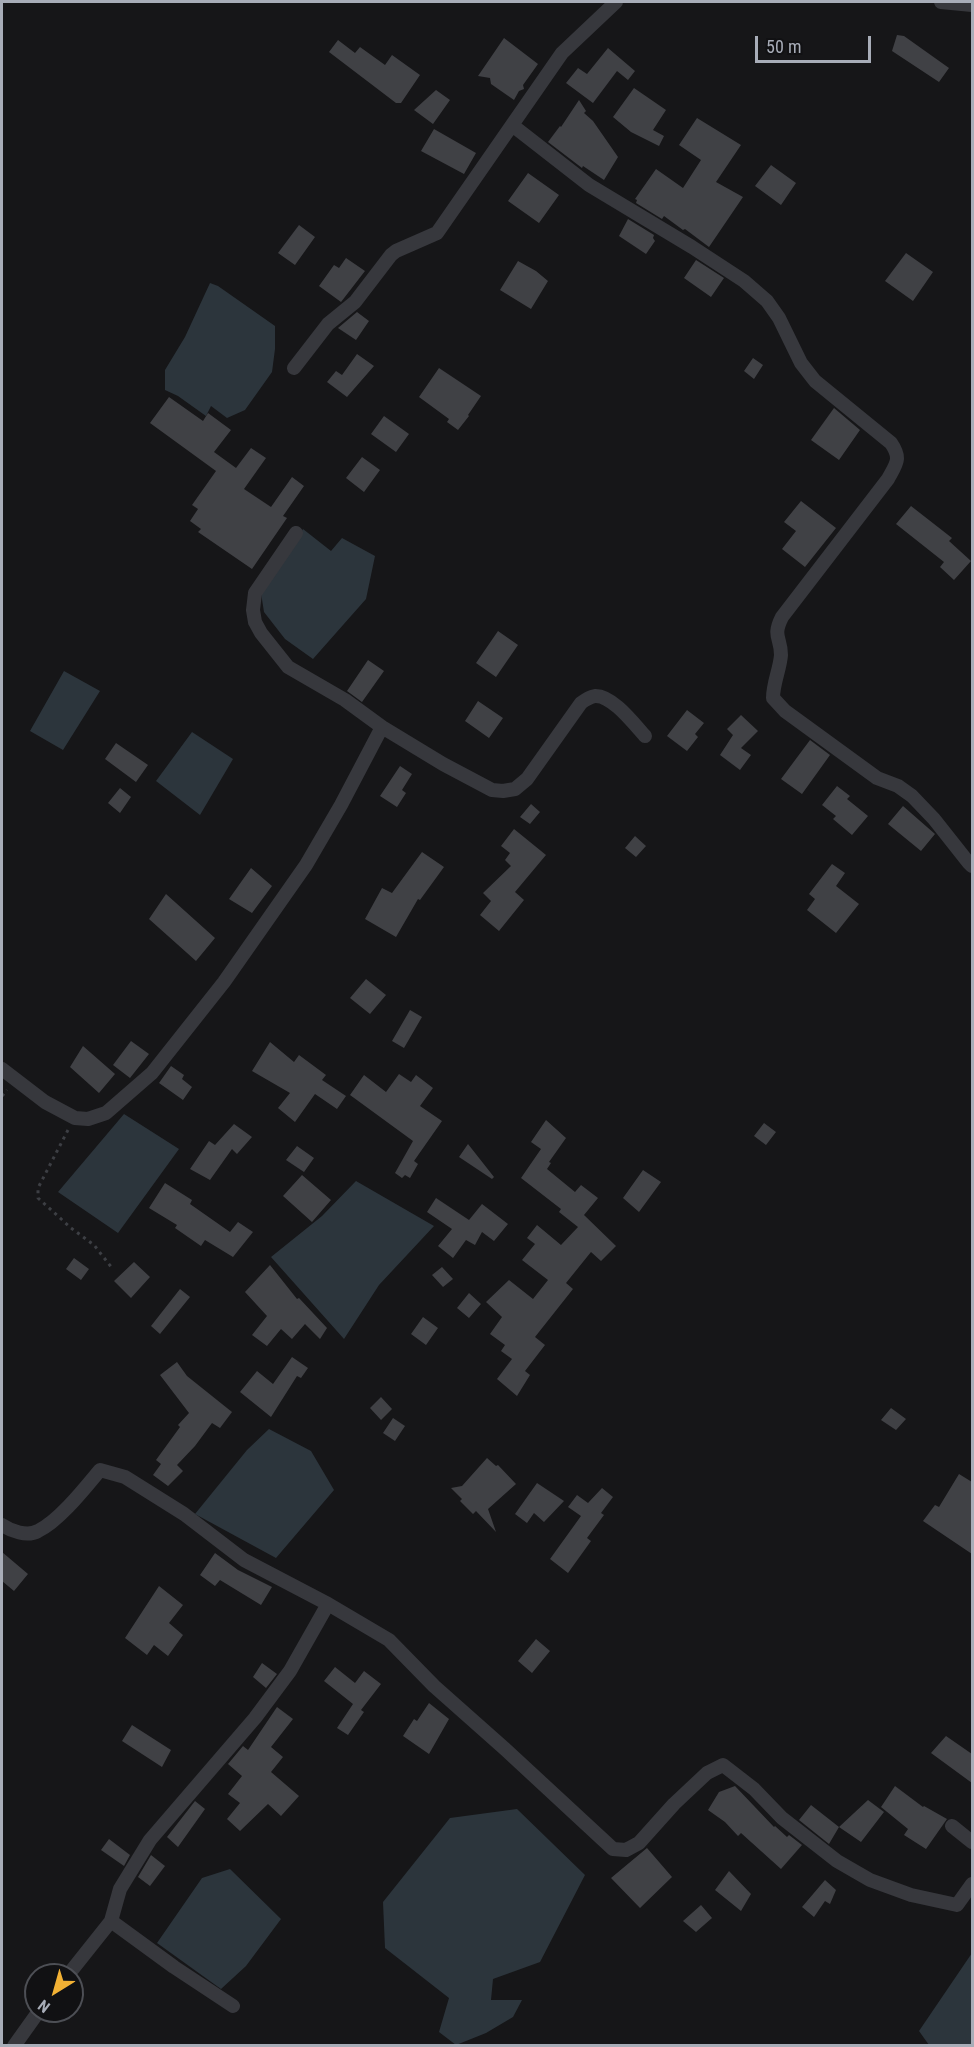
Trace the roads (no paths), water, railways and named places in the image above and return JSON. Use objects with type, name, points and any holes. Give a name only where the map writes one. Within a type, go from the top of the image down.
[{"type":"street","points":[[294,368],[328,324],[355,302],[391,255],[437,233],[562,53],[616,2]]},
{"type":"street","points":[[941,2],[972,5]]},
{"type":"street","points":[[512,125],[588,185],[744,281],[767,301],[779,318],[801,363],[815,381],[891,443],[897,452],[897,462],[888,479],[782,617],[777,627],[781,654],[773,687],[773,698],[785,711],[877,778],[898,786],[912,796],[972,866]]},
{"type":"street","points":[[296,533],[255,593],[253,610],[255,622],[288,667],[345,700],[382,727],[472,780],[492,790],[515,789],[527,779],[581,703],[592,696],[598,696],[617,706],[645,736]]},
{"type":"street","points":[[2,1069],[45,1102],[75,1118],[88,1119],[106,1113],[152,1072],[225,982],[306,865],[382,727]]},
{"type":"street","points":[[2,1525],[29,1534],[38,1532],[78,1497],[100,1470],[125,1477],[184,1514],[244,1560],[328,1604],[389,1640],[434,1686],[506,1749],[613,1849],[626,1850],[639,1843],[674,1804],[707,1773],[723,1765],[754,1789],[805,1838],[837,1861],[870,1880],[911,1895],[957,1905],[972,1884]]},
{"type":"street","points":[[78,1963],[111,1921],[120,1890],[150,1840],[255,1718],[290,1671],[328,1604]]},
{"type":"street","points":[[952,1826],[972,1842]]},
{"type":"street","points":[[111,1921],[233,2006]]},
{"type":"street","points":[[14,2046],[30,2023]]}]
